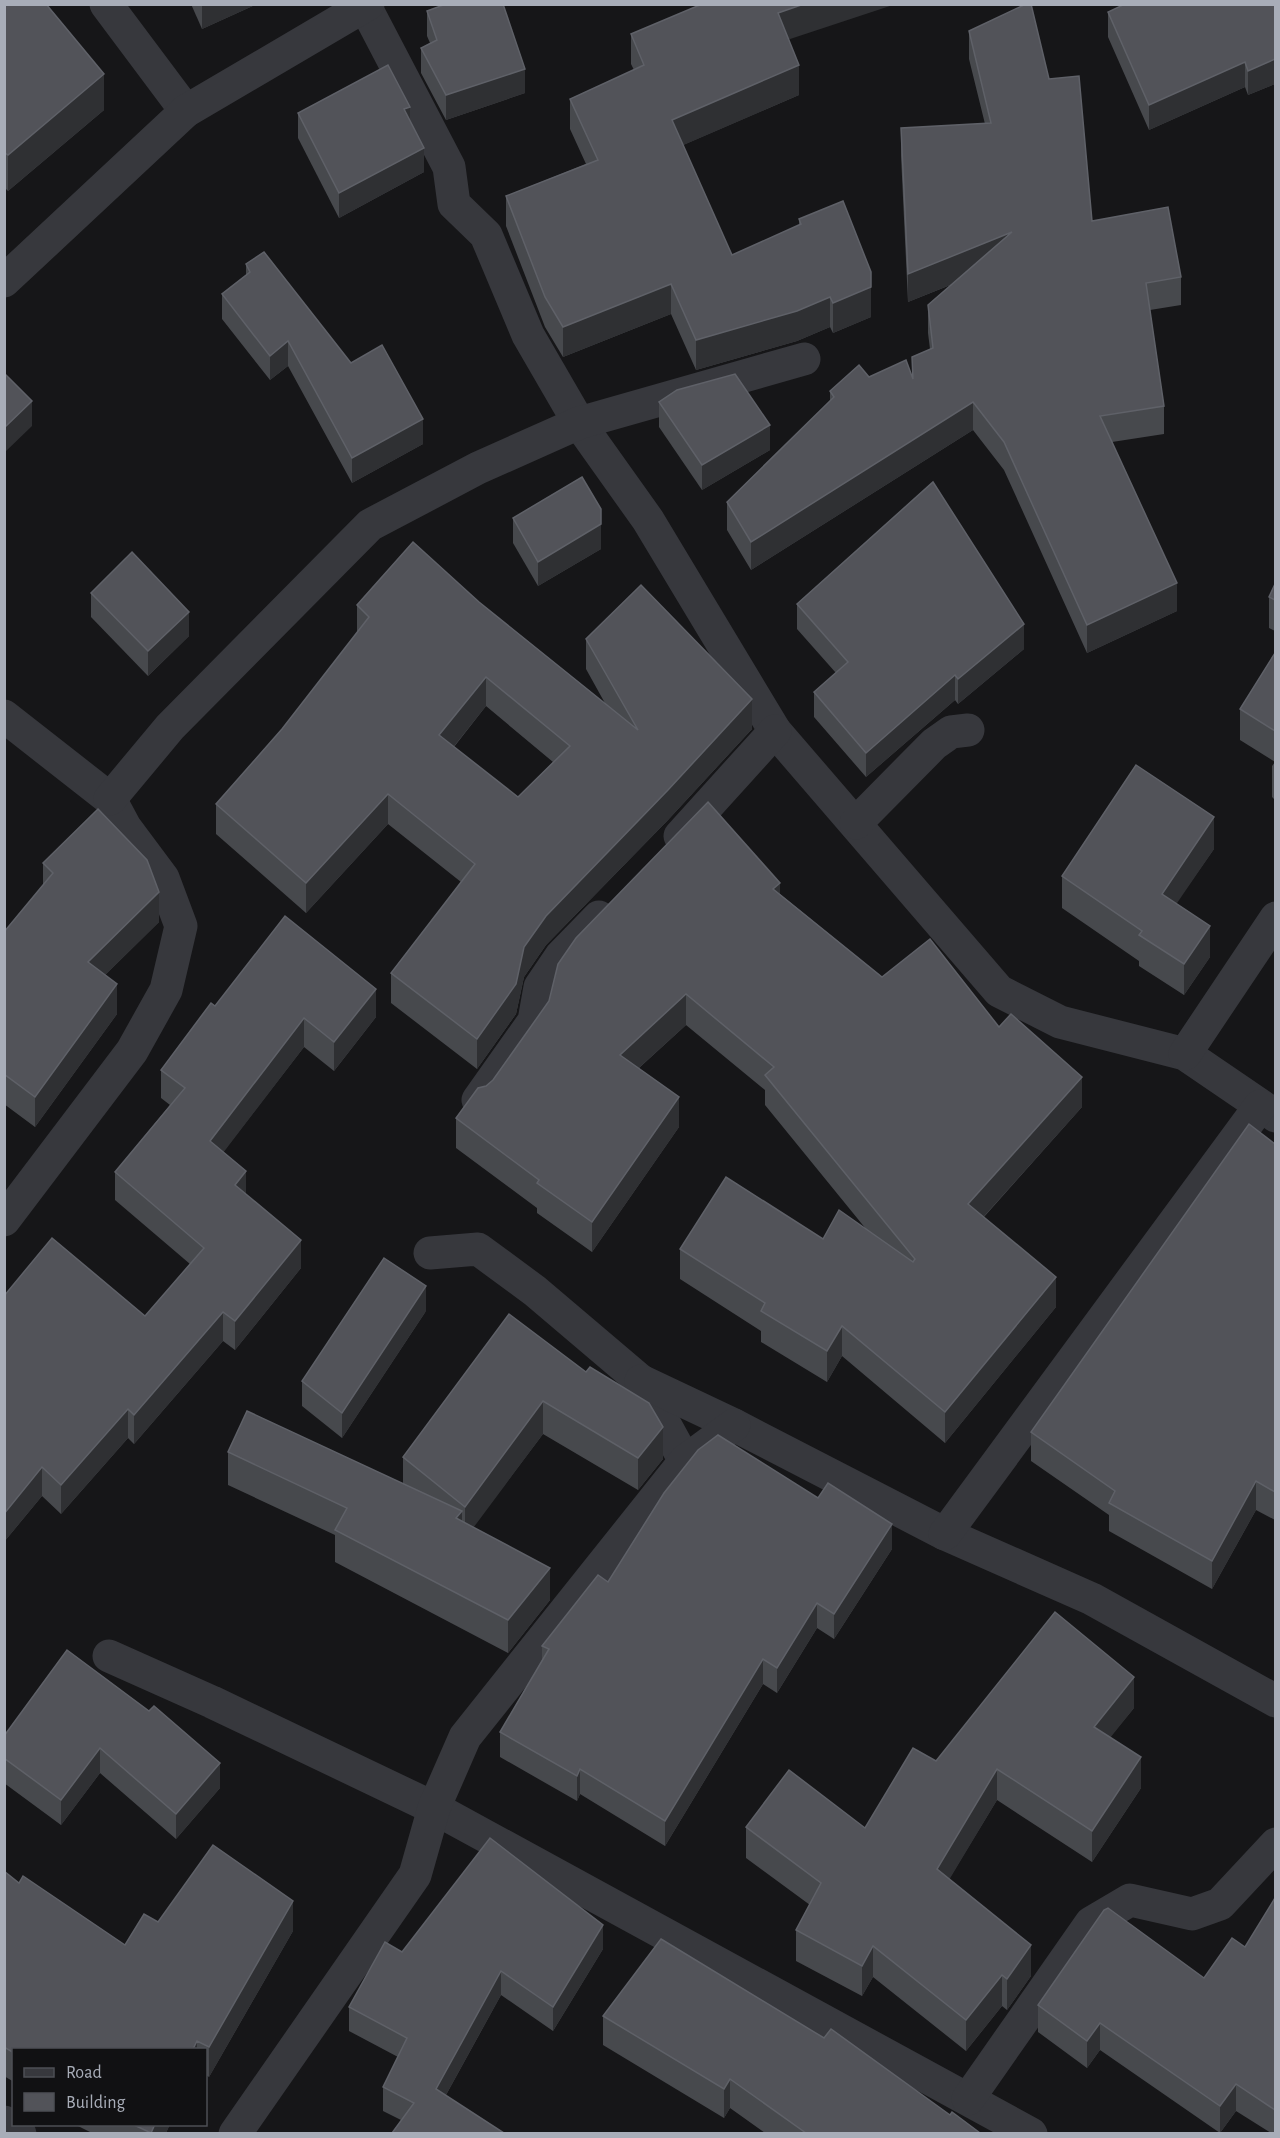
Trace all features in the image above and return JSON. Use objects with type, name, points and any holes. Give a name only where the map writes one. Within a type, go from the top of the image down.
[{"type":"street","points":[[106,4],[186,111]]},
{"type":"street","points":[[4,281],[186,111],[366,5],[449,167],[454,204],[486,234],[528,335],[579,423],[648,520],[775,731],[999,991],[1060,1022],[1185,1054],[1268,1111],[945,1534]]},
{"type":"street","points":[[110,799],[170,727],[370,525],[478,468],[579,423],[804,358]]},
{"type":"street","points":[[4,716],[110,799],[125,827],[163,878],[181,926],[166,990],[112,1082],[4,1220]]},
{"type":"street","points":[[856,823],[934,744],[951,732],[968,730]]},
{"type":"street","points":[[658,858],[775,731]]},
{"type":"street","points":[[478,1100],[534,1021],[540,987],[561,956],[617,899]]},
{"type":"street","points":[[1185,1054],[1275,918]]},
{"type":"street","points":[[430,1253],[478,1249],[535,1291],[641,1381],[734,1425],[945,1534],[1092,1599],[1273,1694]]},
{"type":"street","points":[[641,1381],[685,1461]]},
{"type":"street","points":[[235,2133],[415,1875],[434,1808],[465,1737],[685,1461],[734,1425]]},
{"type":"street","points":[[109,1656],[223,1707],[434,1808],[1031,2133]]},
{"type":"street","points":[[968,2099],[1091,1923],[1130,1900],[1192,1914],[1220,1904],[1275,1844]]},
{"type":"street","points":[[4,2122],[20,2133]]},
{"type":"building","points":[[4,4],[46,4],[104,74],[8,155],[4,152]]},
{"type":"building","points":[[446,4],[503,4],[525,69],[446,95],[421,48],[437,40],[427,11]]},
{"type":"building","points":[[702,4],[804,4],[778,13],[799,65],[672,120],[732,255],[801,224],[799,219],[843,201],[871,272],[871,287],[833,303],[830,297],[797,311],[696,340],[671,284],[563,327],[545,297],[506,196],[598,160],[570,99],[644,65],[631,34]]},
{"type":"building","points":[[1026,4],[1031,4],[1049,79],[1079,76],[1092,221],[1168,207],[1181,277],[1146,283],[1164,406],[1100,416],[1177,583],[1087,625],[1004,442],[973,402],[751,542],[727,502],[834,397],[830,391],[859,365],[869,377],[906,360],[913,379],[912,357],[933,348],[928,305],[1012,232],[908,274],[901,128],[991,123],[969,31]]},
{"type":"building","points":[[1125,4],[1275,4],[1275,59],[1248,71],[1245,62],[1149,105],[1108,12]]},
{"type":"building","points":[[388,65],[410,107],[404,109],[424,148],[339,193],[298,113]]},
{"type":"building","points":[[264,252],[351,363],[382,345],[423,419],[352,458],[288,341],[270,356],[222,294],[250,272],[246,264]]},
{"type":"building","points":[[4,373],[32,401],[4,428]]},
{"type":"building","points":[[735,374],[770,425],[702,465],[659,402],[677,390]]},
{"type":"building","points":[[582,477],[601,509],[601,524],[538,562],[513,518]]},
{"type":"building","points":[[933,482],[1024,624],[958,679],[955,675],[866,753],[814,692],[848,662],[797,604]]},
{"type":"building","points":[[413,542],[479,602],[638,730],[586,639],[641,585],[752,699],[546,916],[524,947],[516,984],[477,1039],[391,973],[475,864],[388,794],[306,883],[216,804],[282,729],[369,617],[357,605]],"holes":[[[486,677],[570,746],[518,797],[439,735]]]},
{"type":"building","points":[[132,552],[189,612],[148,651],[91,593]]},
{"type":"building","points":[[1275,584],[1275,600],[1269,597]]},
{"type":"building","points":[[1275,653],[1275,731],[1240,709]]},
{"type":"building","points":[[1136,765],[1214,817],[1162,894],[1210,926],[1184,964],[1139,935],[1142,931],[1062,876]]},
{"type":"building","points":[[708,802],[780,883],[773,889],[882,977],[930,939],[999,1027],[1011,1014],[1082,1077],[968,1204],[1056,1277],[945,1412],[842,1326],[827,1351],[761,1311],[765,1303],[680,1249],[726,1177],[823,1239],[839,1210],[913,1262],[915,1259],[765,1075],[774,1067],[686,994],[620,1055],[679,1097],[592,1222],[537,1183],[539,1180],[456,1118],[478,1088],[486,1086],[493,1080],[549,1001],[558,964],[576,938]]},
{"type":"building","points":[[98,809],[147,860],[159,892],[88,962],[117,984],[35,1097],[4,1074],[4,932],[53,873],[43,863]]},
{"type":"building","points":[[285,916],[376,989],[334,1042],[304,1018],[210,1141],[246,1171],[235,1185],[301,1240],[235,1321],[223,1312],[134,1415],[128,1409],[61,1485],[42,1467],[4,1514],[4,1296],[52,1238],[145,1316],[204,1248],[115,1172],[185,1088],[161,1070],[211,1003],[215,1006]]},
{"type":"building","points":[[1249,1124],[1275,1144],[1275,1492],[1256,1481],[1212,1561],[1109,1503],[1115,1491],[1031,1432]]},
{"type":"building","points":[[384,1258],[426,1286],[342,1413],[302,1381]]},
{"type":"building","points":[[509,1314],[586,1372],[590,1367],[649,1403],[663,1427],[638,1458],[543,1401],[465,1507],[403,1457]]},
{"type":"building","points":[[247,1411],[462,1511],[456,1518],[550,1568],[508,1620],[335,1530],[347,1508],[228,1452]]},
{"type":"building","points":[[718,1435],[818,1498],[828,1483],[892,1524],[834,1614],[817,1603],[777,1668],[763,1659],[665,1821],[580,1769],[577,1776],[500,1732],[549,1649],[542,1646],[598,1575],[608,1582],[664,1493],[698,1450]]},
{"type":"building","points":[[1055,1612],[1134,1677],[1094,1727],[1141,1757],[1092,1831],[997,1769],[937,1869],[1031,1945],[1007,1979],[1002,1975],[966,2020],[873,1946],[862,1966],[796,1930],[821,1883],[746,1827],[789,1770],[865,1828],[913,1748],[936,1761]]},
{"type":"building","points":[[67,1650],[149,1711],[154,1706],[220,1763],[176,1814],[100,1748],[61,1800],[4,1758],[4,1736]]},
{"type":"building","points":[[490,1838],[603,1925],[553,2007],[501,1971],[436,2089],[504,2133],[392,2133],[414,2103],[383,2087],[407,2038],[349,2007],[385,1942],[402,1952]]},
{"type":"building","points":[[213,1845],[293,1901],[209,2047],[197,2041],[194,2048],[12,2048],[12,2052],[4,2047],[4,1871],[19,1883],[23,1876],[125,1945],[144,1914],[158,1922]]},
{"type":"building","points":[[1275,1898],[1275,2110],[1236,2084],[1220,2106],[1100,2023],[1087,2041],[1038,2005],[1104,1910],[1108,1908],[1204,1978],[1232,1938],[1245,1947]]},
{"type":"building","points":[[661,1939],[824,2038],[831,2029],[950,2115],[952,2112],[980,2133],[806,2133],[730,2079],[724,2089],[603,2016]]},
{"type":"building","points":[[136,2126],[154,2126],[151,2133]]}]
